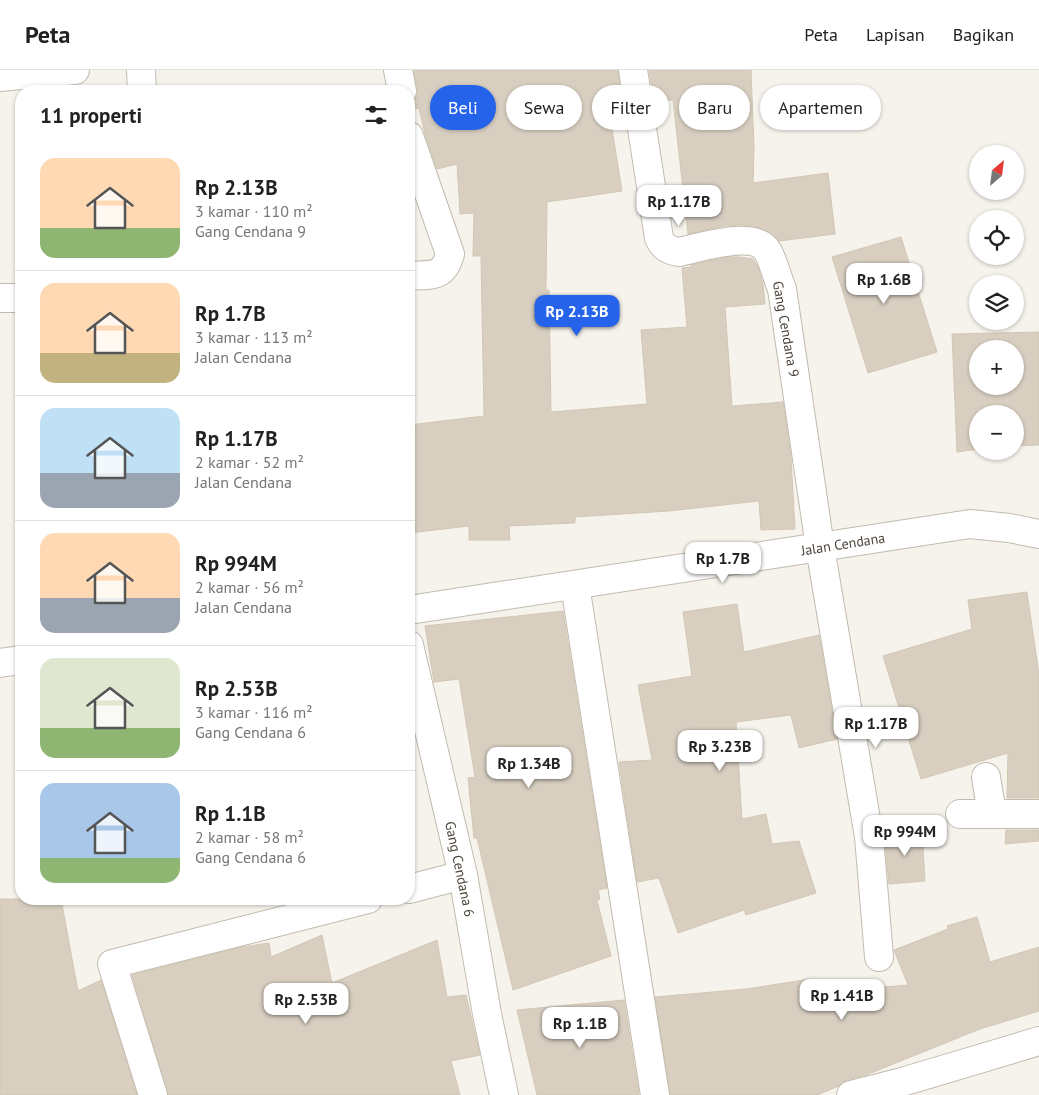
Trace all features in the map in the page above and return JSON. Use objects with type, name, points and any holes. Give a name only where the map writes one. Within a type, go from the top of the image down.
[{"type":"street","points":[[0,78],[75,70]]},
{"type":"street","points":[[142,70],[142,85]]},
{"type":"street","points":[[398,70],[401,85]]},
{"type":"street","name":"Gang Cendana 9","points":[[633,70],[658,238],[662,245],[669,250],[679,252],[739,240],[755,241],[767,250],[782,289],[820,547]]},
{"type":"street","points":[[415,153],[450,254],[444,270],[437,273],[415,275]]},
{"type":"street","points":[[0,298],[15,298]]},
{"type":"street","name":"Jalan Cendana","points":[[415,609],[970,524],[1009,528],[1039,534]]},
{"type":"street","points":[[820,547],[869,837],[879,957]]},
{"type":"street","points":[[575,585],[655,1095]]},
{"type":"street","points":[[0,663],[15,661]]},
{"type":"street","name":"Gang Cendana 6","points":[[415,671],[463,875],[486,1014],[504,1095]]},
{"type":"street","points":[[986,777],[992,814]]},
{"type":"street","points":[[960,814],[1039,814]]},
{"type":"street","points":[[415,887],[463,875]]},
{"type":"street","points":[[153,1095],[112,964],[344,905]]},
{"type":"street","points":[[851,1095],[904,1088],[1039,1040]]},
{"type":"building","points":[[414,70],[618,70],[620,85],[592,85],[592,130],[612,130],[622,191],[547,202],[546,290],[549,290],[551,412],[647,404],[641,330],[687,327],[682,268],[728,257],[753,259],[758,267],[763,284],[765,304],[725,307],[732,406],[783,402],[791,458],[795,529],[761,530],[759,501],[669,511],[575,517],[575,523],[509,526],[510,540],[469,540],[469,526],[415,532],[415,424],[484,416],[481,256],[473,256],[474,213],[460,214],[457,164],[437,169],[425,134],[419,108],[415,108],[417,96]]},
{"type":"building","points":[[649,70],[751,70],[754,148],[753,183],[828,173],[835,234],[779,241],[767,231],[753,226],[741,225],[724,226],[688,234],[673,100],[669,100],[669,85],[651,85]]},
{"type":"building","points":[[901,237],[937,352],[868,373],[832,257]]},
{"type":"building","points":[[1039,332],[1039,445],[1024,446],[1024,405],[969,405],[969,450],[957,452],[952,334]]},
{"type":"building","points":[[1027,592],[1039,675],[1039,798],[1007,798],[1008,753],[921,779],[883,656],[972,629],[968,600]]},
{"type":"building","points":[[737,604],[744,652],[819,635],[837,739],[799,748],[791,715],[736,722],[742,819],[766,814],[772,844],[799,841],[816,893],[746,915],[744,910],[678,933],[659,878],[637,882],[619,762],[652,760],[638,685],[692,676],[683,612]]},
{"type":"building","points":[[563,611],[607,888],[598,890],[600,899],[597,900],[611,956],[513,990],[477,838],[474,838],[468,778],[475,777],[459,679],[434,682],[425,626]]},
{"type":"building","points":[[922,829],[925,881],[889,884],[884,833]]},
{"type":"building","points":[[1006,830],[1039,830],[1039,841],[1005,844]]},
{"type":"building","points":[[0,899],[15,899],[15,905],[62,905],[78,991],[101,980],[137,1095],[0,1095]]},
{"type":"building","points":[[977,917],[990,962],[1039,947],[1039,1011],[980,1029],[866,1075],[847,1080],[839,1086],[817,1095],[670,1095],[655,997],[747,989],[810,979],[812,993],[908,985],[894,950],[948,929],[947,926]]},
{"type":"building","points":[[322,935],[332,983],[437,940],[447,997],[466,995],[480,1055],[451,1061],[460,1095],[168,1095],[132,975],[242,947],[269,943],[271,957]]},
{"type":"building","points":[[624,1000],[639,1095],[537,1095],[517,1010]]}]
